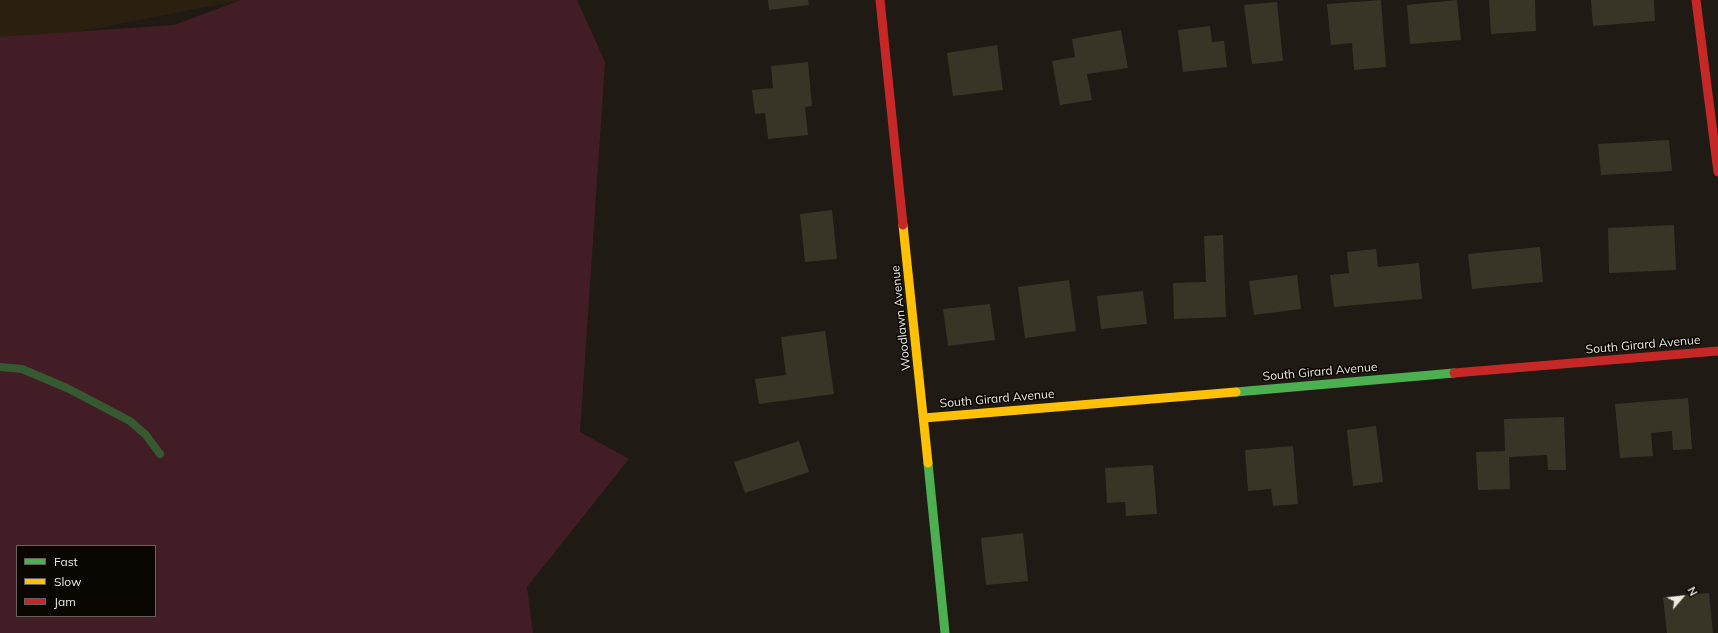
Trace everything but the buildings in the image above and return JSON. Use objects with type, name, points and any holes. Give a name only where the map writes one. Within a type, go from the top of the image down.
[{"type":"street","name":"Woodlawn Avenue","points":[[880,0],[945,633]]},
{"type":"street","points":[[1696,0],[1718,172]]},
{"type":"street","name":"South Girard Avenue","points":[[924,418],[1718,350]]},
{"type":"shaded area","points":[[0,0],[242,0],[0,47]]},
{"type":"shaded area","points":[[241,0],[577,0],[605,62],[580,432],[629,459],[527,587],[533,633],[0,633],[0,37],[174,25]]},
{"type":"waterway","points":[[0,367],[22,369],[67,388],[130,421],[146,435],[160,454]]},
{"type":"traffic: fast","points":[[1236,392],[1454,373]]},
{"type":"traffic: fast","points":[[928,463],[945,633]]},
{"type":"traffic: slow","points":[[903,225],[928,463]]},
{"type":"traffic: slow","points":[[924,418],[1236,392]]},
{"type":"traffic: jam","points":[[880,0],[903,225]]},
{"type":"traffic: jam","points":[[1696,0],[1718,172]]},
{"type":"traffic: jam","points":[[1454,373],[1718,351]]}]
